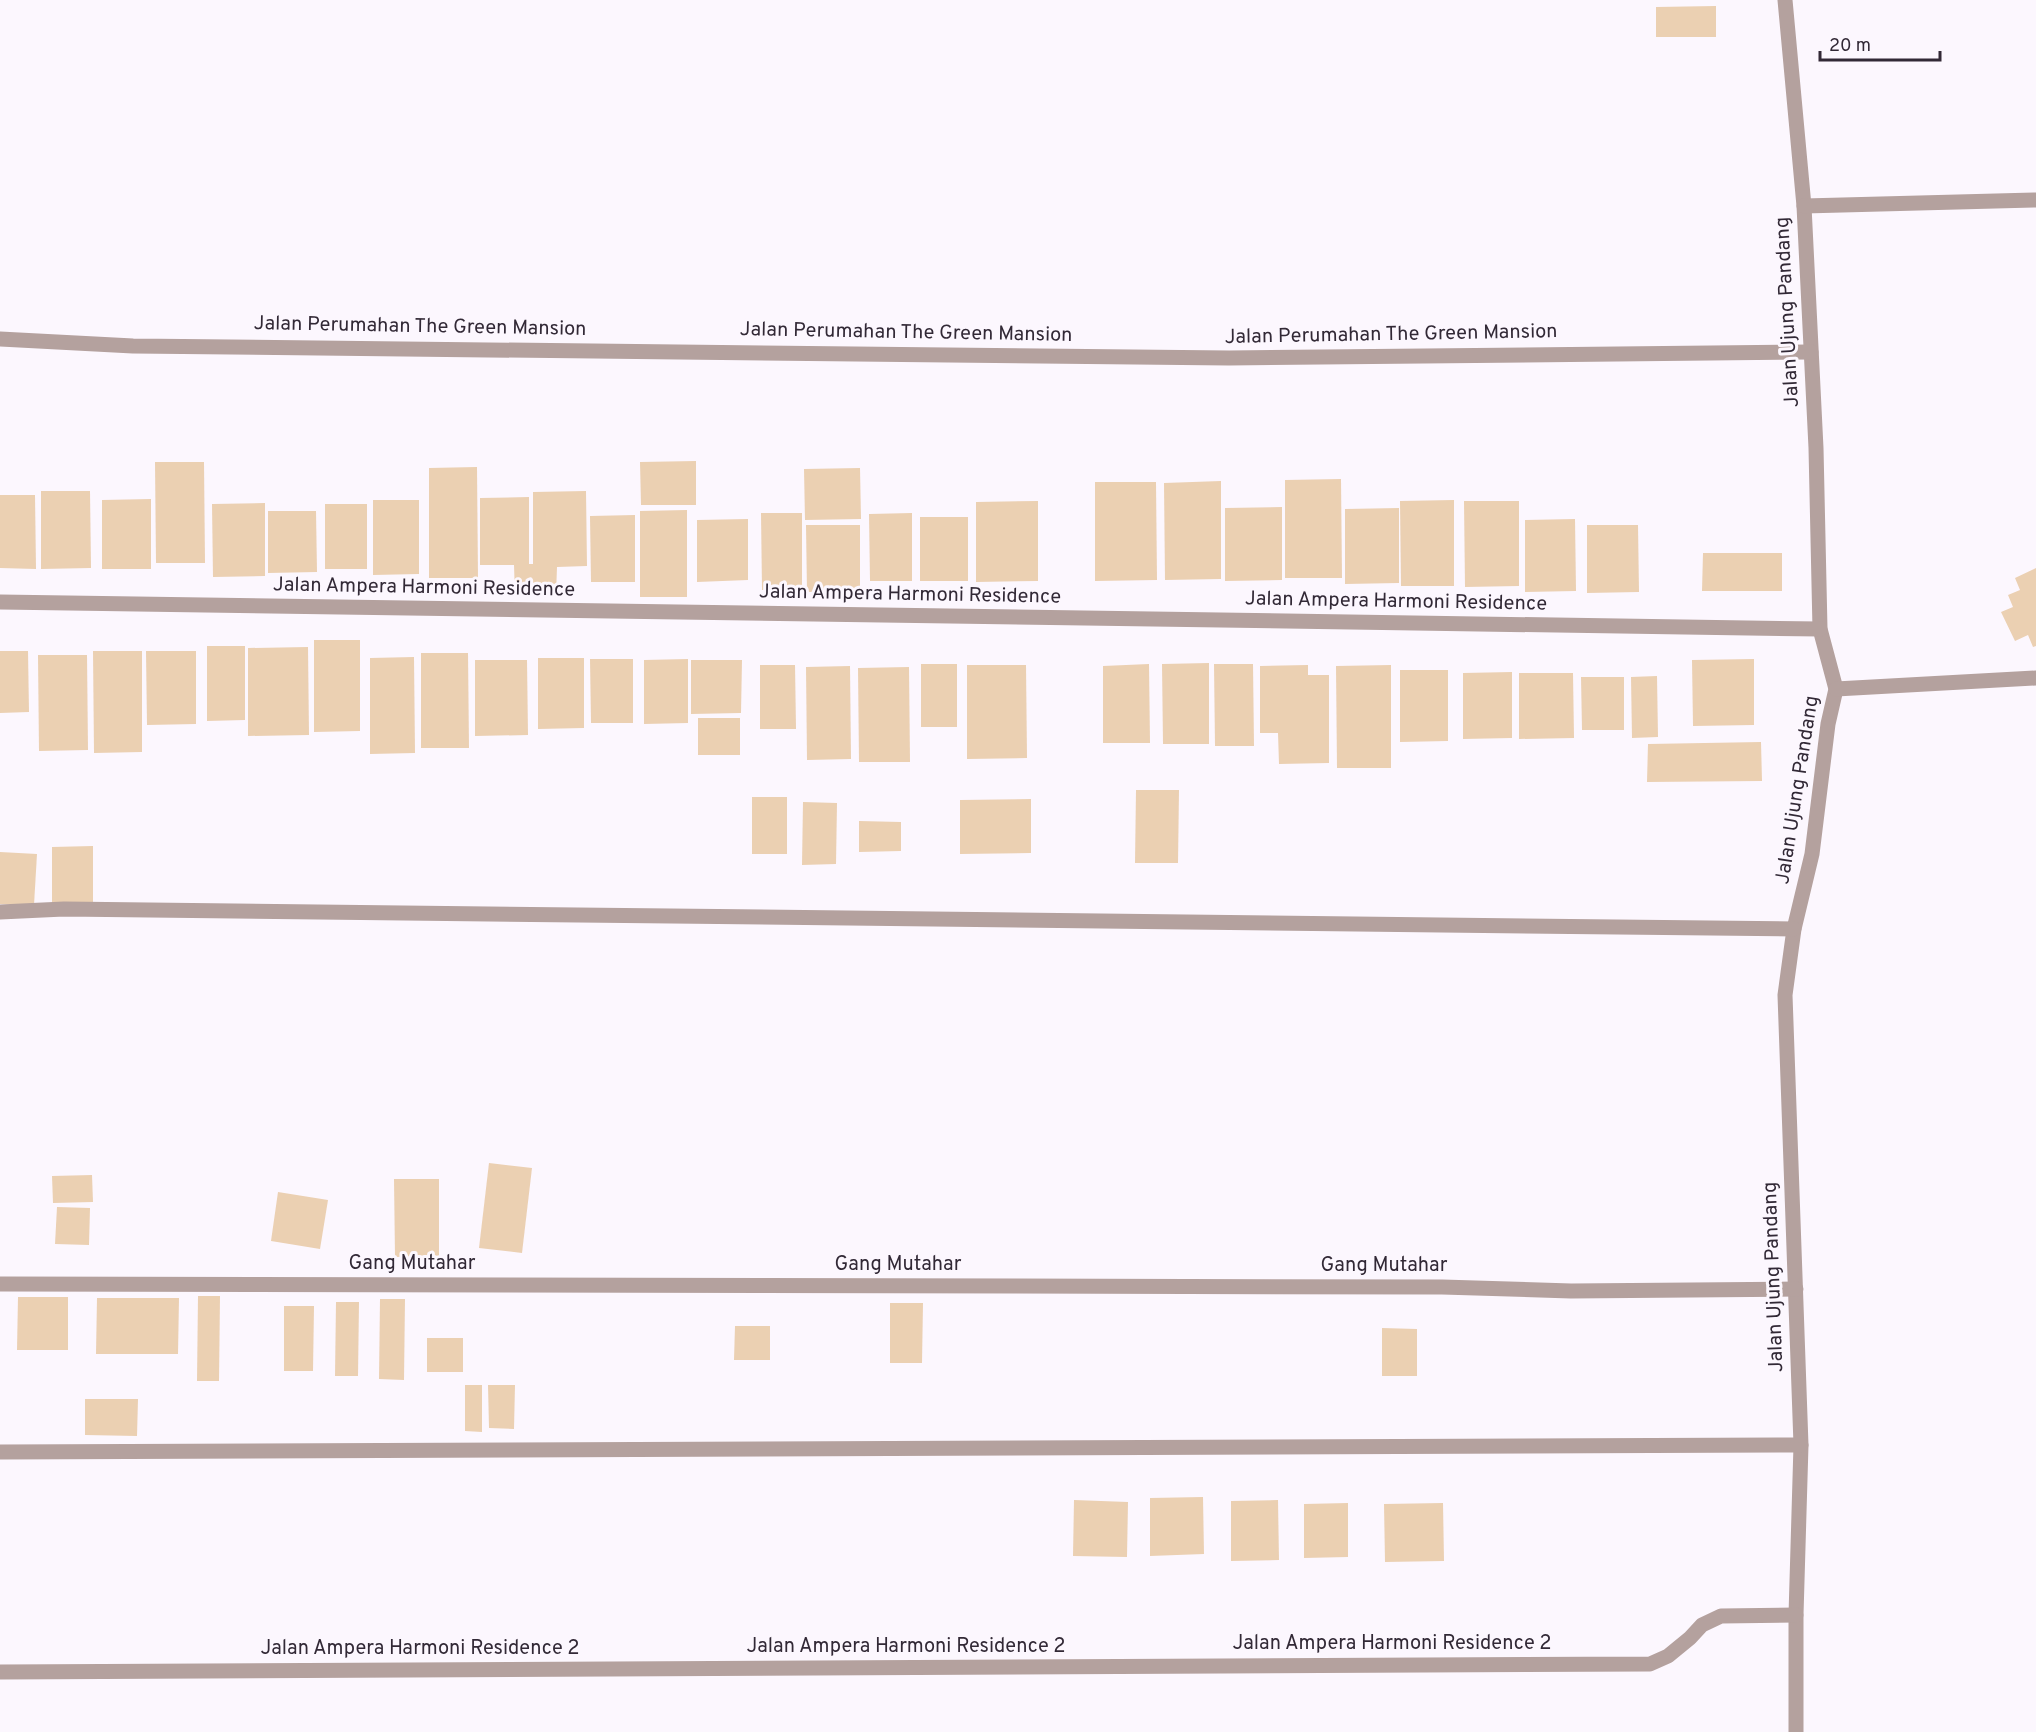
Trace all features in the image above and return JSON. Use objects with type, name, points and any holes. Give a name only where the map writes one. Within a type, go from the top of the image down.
[{"type":"street","name":"Jalan Ujung Pandang","points":[[1785,0],[1804,206],[1816,448],[1820,629],[1836,689],[1828,724],[1812,854],[1794,929],[1785,995],[1801,1445],[1796,1615],[1796,1732]]},
{"type":"street","points":[[1804,206],[2036,200]]},
{"type":"street","name":"Jalan Perumahan The Green Mansion","points":[[0,339],[133,346],[1229,358],[1811,352]]},
{"type":"street","name":"Jalan Ampera Harmoni Residence","points":[[0,602],[1820,629]]},
{"type":"street","points":[[1836,689],[2036,678]]},
{"type":"street","points":[[0,912],[64,909],[1794,929]]},
{"type":"street","name":"Gang Mutahar","points":[[0,1284],[1442,1287],[1571,1291],[1796,1289]]},
{"type":"street","points":[[0,1452],[1801,1445]]},
{"type":"street","name":"Jalan Ampera Harmoni Residence 2","points":[[0,1672],[1650,1664],[1668,1656],[1702,1625],[1721,1616],[1796,1615]]},
{"type":"building","points":[[1716,6],[1716,37],[1656,37],[1656,7]]},
{"type":"building","points":[[696,461],[696,505],[641,505],[640,462]]},
{"type":"building","points":[[155,462],[204,462],[205,563],[156,563]]},
{"type":"building","points":[[477,467],[478,578],[429,578],[429,468]]},
{"type":"building","points":[[860,468],[861,519],[805,520],[804,469]]},
{"type":"building","points":[[1341,479],[1342,578],[1285,578],[1285,480]]},
{"type":"building","points":[[1221,481],[1221,579],[1165,580],[1164,483]]},
{"type":"building","points":[[1095,482],[1156,482],[1157,580],[1095,581]]},
{"type":"building","points":[[41,491],[90,491],[91,568],[41,569]]},
{"type":"building","points":[[586,491],[587,566],[557,567],[556,595],[515,596],[514,565],[480,565],[480,498],[529,497],[529,564],[533,564],[533,492]]},
{"type":"building","points":[[0,495],[35,495],[36,569],[0,568]]},
{"type":"building","points":[[151,499],[151,569],[102,569],[102,500]]},
{"type":"building","points":[[373,500],[419,500],[419,574],[373,575]]},
{"type":"building","points":[[1454,500],[1454,586],[1401,586],[1400,501]]},
{"type":"building","points":[[1038,501],[1038,581],[976,582],[976,502]]},
{"type":"building","points":[[1464,501],[1519,501],[1519,586],[1465,587]]},
{"type":"building","points":[[265,503],[265,576],[213,577],[212,504]]},
{"type":"building","points":[[325,504],[367,504],[367,569],[325,569]]},
{"type":"building","points":[[1282,507],[1282,580],[1225,581],[1225,508]]},
{"type":"building","points":[[1399,508],[1399,583],[1345,584],[1345,509]]},
{"type":"building","points":[[687,510],[687,597],[640,597],[640,511]]},
{"type":"building","points":[[268,511],[316,511],[317,572],[268,573]]},
{"type":"building","points":[[761,513],[802,513],[802,590],[762,590]]},
{"type":"building","points":[[912,513],[912,581],[870,581],[869,514]]},
{"type":"building","points":[[635,515],[635,582],[591,582],[590,516]]},
{"type":"building","points":[[920,517],[968,517],[968,581],[920,581]]},
{"type":"building","points":[[748,519],[748,580],[697,582],[697,520]]},
{"type":"building","points":[[1575,519],[1576,591],[1525,592],[1525,520]]},
{"type":"building","points":[[806,525],[860,525],[860,591],[807,592]]},
{"type":"building","points":[[1587,525],[1638,525],[1639,592],[1587,593]]},
{"type":"building","points":[[1703,553],[1782,553],[1782,591],[1702,591]]},
{"type":"building","points":[[2036,568],[2036,646],[2033,647],[2028,635],[2015,641],[2001,612],[2013,607],[2008,595],[2020,590],[2015,578]]},
{"type":"building","points":[[314,640],[360,640],[360,731],[314,732]]},
{"type":"building","points":[[207,646],[245,646],[245,720],[207,721]]},
{"type":"building","points":[[308,647],[309,735],[248,736],[248,648]]},
{"type":"building","points":[[0,651],[28,651],[29,712],[0,713]]},
{"type":"building","points":[[93,651],[142,651],[142,752],[94,753]]},
{"type":"building","points":[[146,651],[196,651],[196,724],[147,725]]},
{"type":"building","points":[[421,653],[468,653],[469,748],[421,748]]},
{"type":"building","points":[[38,655],[87,655],[88,750],[39,751]]},
{"type":"building","points":[[414,657],[415,753],[370,754],[370,658]]},
{"type":"building","points":[[538,658],[584,658],[584,728],[538,729]]},
{"type":"building","points":[[590,659],[633,659],[633,723],[591,723]]},
{"type":"building","points":[[688,659],[688,723],[644,724],[644,660]]},
{"type":"building","points":[[1754,659],[1754,725],[1693,726],[1692,660]]},
{"type":"building","points":[[475,660],[527,660],[528,735],[475,736]]},
{"type":"building","points":[[691,660],[742,660],[741,713],[691,714]]},
{"type":"building","points":[[1209,663],[1209,744],[1163,744],[1162,664]]},
{"type":"building","points":[[921,664],[957,664],[957,727],[921,727]]},
{"type":"building","points":[[1149,664],[1150,743],[1103,743],[1103,666]]},
{"type":"building","points":[[1214,664],[1253,664],[1254,746],[1215,746]]},
{"type":"building","points":[[760,665],[795,665],[796,729],[760,729]]},
{"type":"building","points":[[967,665],[1026,665],[1027,758],[967,759]]},
{"type":"building","points":[[1308,665],[1308,675],[1329,675],[1329,763],[1279,764],[1278,733],[1260,733],[1260,666]]},
{"type":"building","points":[[1391,665],[1391,768],[1337,768],[1336,666]]},
{"type":"building","points":[[850,666],[851,759],[807,760],[806,667]]},
{"type":"building","points":[[909,667],[910,762],[859,762],[858,668]]},
{"type":"building","points":[[1400,670],[1448,670],[1448,741],[1400,742]]},
{"type":"building","points":[[1512,672],[1512,738],[1463,739],[1463,673]]},
{"type":"building","points":[[1519,673],[1573,673],[1574,738],[1519,739]]},
{"type":"building","points":[[1657,676],[1658,737],[1632,738],[1631,677]]},
{"type":"building","points":[[1581,677],[1624,677],[1624,730],[1582,730]]},
{"type":"building","points":[[698,718],[740,718],[740,755],[698,755]]},
{"type":"building","points":[[1761,742],[1762,781],[1647,782],[1648,744]]},
{"type":"building","points":[[1136,790],[1179,790],[1178,863],[1135,863]]},
{"type":"building","points":[[752,797],[787,797],[787,854],[752,854]]},
{"type":"building","points":[[1031,799],[1031,853],[960,854],[960,800]]},
{"type":"building","points":[[803,802],[837,803],[836,864],[802,865]]},
{"type":"building","points":[[859,821],[901,822],[901,851],[859,852]]},
{"type":"building","points":[[93,846],[93,908],[52,908],[52,847]]},
{"type":"building","points":[[0,852],[37,854],[34,905],[0,904]]},
{"type":"building","points":[[489,1163],[532,1168],[522,1253],[479,1248]]},
{"type":"building","points":[[92,1175],[93,1202],[53,1203],[52,1176]]},
{"type":"building","points":[[394,1179],[439,1179],[439,1256],[395,1257]]},
{"type":"building","points":[[278,1192],[328,1200],[320,1249],[271,1241]]},
{"type":"building","points":[[57,1207],[90,1208],[89,1245],[55,1244]]},
{"type":"building","points":[[198,1296],[220,1296],[219,1381],[197,1381]]},
{"type":"building","points":[[18,1297],[68,1297],[68,1350],[17,1350]]},
{"type":"building","points":[[97,1298],[179,1298],[178,1354],[96,1354]]},
{"type":"building","points":[[380,1299],[405,1299],[404,1380],[379,1379]]},
{"type":"building","points":[[336,1302],[359,1302],[358,1376],[335,1376]]},
{"type":"building","points":[[890,1303],[923,1303],[922,1363],[890,1363]]},
{"type":"building","points":[[284,1306],[314,1306],[313,1371],[284,1371]]},
{"type":"building","points":[[735,1326],[770,1326],[770,1360],[734,1360]]},
{"type":"building","points":[[1382,1328],[1417,1329],[1417,1376],[1382,1376]]},
{"type":"building","points":[[427,1338],[463,1338],[463,1372],[427,1372]]},
{"type":"building","points":[[465,1385],[482,1385],[482,1432],[465,1431]]},
{"type":"building","points":[[488,1385],[515,1385],[514,1429],[489,1428]]},
{"type":"building","points":[[85,1399],[138,1399],[137,1436],[85,1435]]},
{"type":"building","points":[[1203,1497],[1204,1554],[1150,1556],[1150,1498]]},
{"type":"building","points":[[1074,1500],[1128,1502],[1127,1557],[1073,1556]]},
{"type":"building","points":[[1278,1500],[1279,1560],[1231,1561],[1231,1501]]},
{"type":"building","points":[[1348,1503],[1348,1557],[1304,1558],[1304,1504]]},
{"type":"building","points":[[1443,1503],[1444,1561],[1385,1562],[1384,1504]]}]
